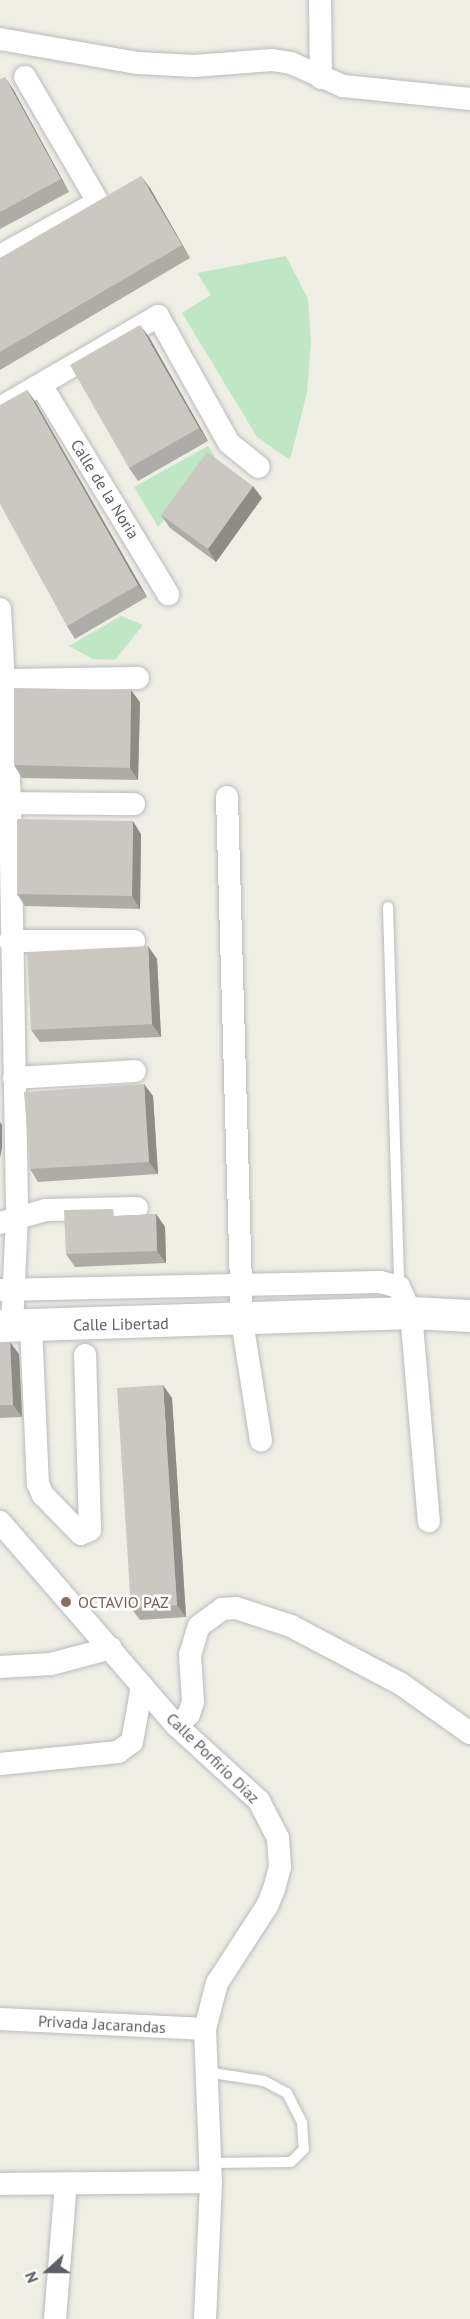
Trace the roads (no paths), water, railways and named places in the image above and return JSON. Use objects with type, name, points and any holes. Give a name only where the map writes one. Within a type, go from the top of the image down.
[{"type":"main road","name":"Calle Libertad","points":[[14,1326],[242,1321],[405,1300],[470,1316]]},
{"type":"street","points":[[320,0],[321,78]]},
{"type":"street","points":[[0,39],[138,63],[194,66],[272,60],[291,63],[343,86],[396,88],[470,99]]},
{"type":"street","points":[[0,256],[106,198],[25,78]]},
{"type":"street","points":[[0,408],[158,315],[229,443],[260,467]]},
{"type":"street","name":"Calle de la Noria","points":[[41,385],[168,594]]},
{"type":"street","points":[[0,609],[6,680],[10,803],[10,941],[6,964],[14,1078],[7,1105],[8,1290],[38,1484],[43,1495],[81,1534],[90,1530],[84,1355]]},
{"type":"street","points":[[6,680],[138,678]]},
{"type":"street","points":[[227,797],[242,1321],[261,1440]]},
{"type":"street","points":[[10,803],[134,804]]},
{"type":"street","points":[[10,941],[134,941]]},
{"type":"street","points":[[14,1078],[135,1071]]},
{"type":"street","points":[[9,1219],[46,1210],[137,1208]]},
{"type":"street","points":[[8,1290],[380,1282],[405,1300],[429,1521]]},
{"type":"street","name":"Calle Porfirio Díaz","points":[[0,1522],[177,1726],[259,1801],[274,1823],[281,1852],[267,1906],[217,1983],[205,2029],[211,2172],[205,2319]]},
{"type":"street","points":[[177,1726],[189,1714],[193,1702],[190,1655],[199,1626],[222,1610],[236,1608],[291,1626],[401,1684],[470,1733]]},
{"type":"street","points":[[0,1666],[51,1664],[111,1648]]},
{"type":"street","points":[[0,1764],[118,1752],[132,1742],[142,1686]]},
{"type":"street","name":"Privada Jacarandas","points":[[0,2019],[205,2029]]},
{"type":"street","points":[[0,2184],[66,2183],[211,2172]]},
{"type":"street","points":[[55,2319],[66,2183]]},
{"type":"lane","points":[[388,907],[405,1300]]},
{"type":"lane","points":[[206,2072],[264,2081],[287,2093],[302,2123],[304,2149],[291,2162],[211,2172]]},
{"type":"place","name":"OCTAVIO PAZ","points":[[66,1602]]}]
